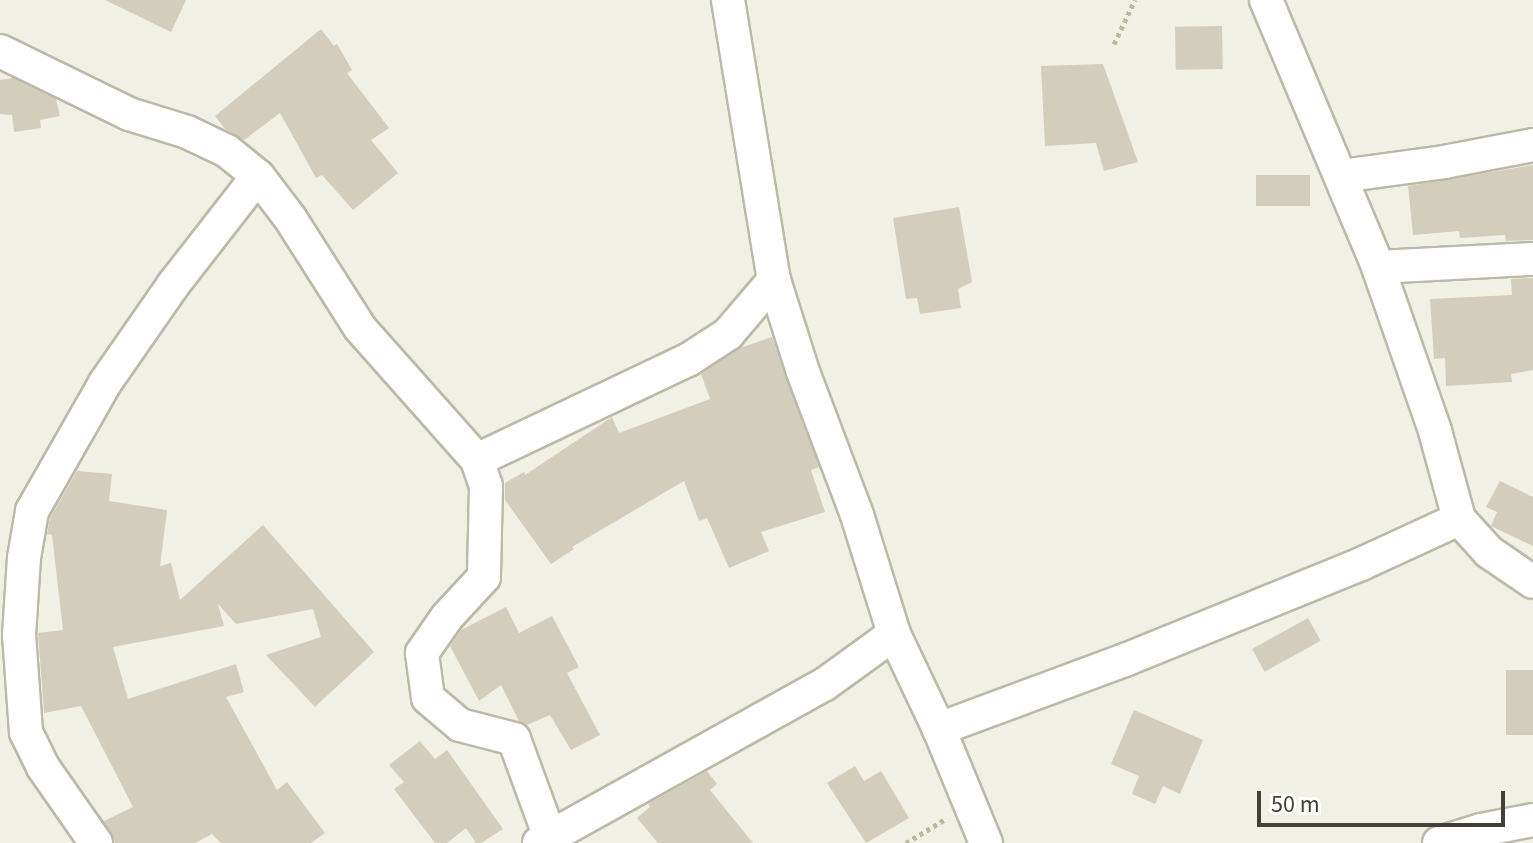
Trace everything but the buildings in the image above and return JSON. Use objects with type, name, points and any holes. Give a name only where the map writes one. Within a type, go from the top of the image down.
[{"type":"street","points":[[728,0],[774,280],[803,372],[857,515],[894,634],[939,729],[986,843]]},
{"type":"street","points":[[1266,0],[1378,267],[1435,431],[1459,519],[1489,552],[1533,582]]},
{"type":"street","points":[[0,51],[129,114],[187,132],[227,151],[258,176],[290,218],[360,328],[477,460],[486,486],[484,577],[447,617],[422,653],[428,698],[460,725],[514,739],[547,841],[825,684],[894,634]]},
{"type":"street","points":[[1341,176],[1444,162],[1533,145]]},
{"type":"street","points":[[96,843],[43,767],[26,732],[19,635],[32,511],[105,383],[173,285],[258,176]]},
{"type":"street","points":[[1378,267],[1533,259]]},
{"type":"street","points":[[477,460],[688,360],[728,334],[774,280]]},
{"type":"street","points":[[939,729],[1125,660],[1361,564],[1459,519]]},
{"type":"street","points":[[1439,843],[1533,820]]},
{"type":"path","points":[[1114,44],[1135,0]]},
{"type":"path","points":[[906,843],[971,807]]}]
